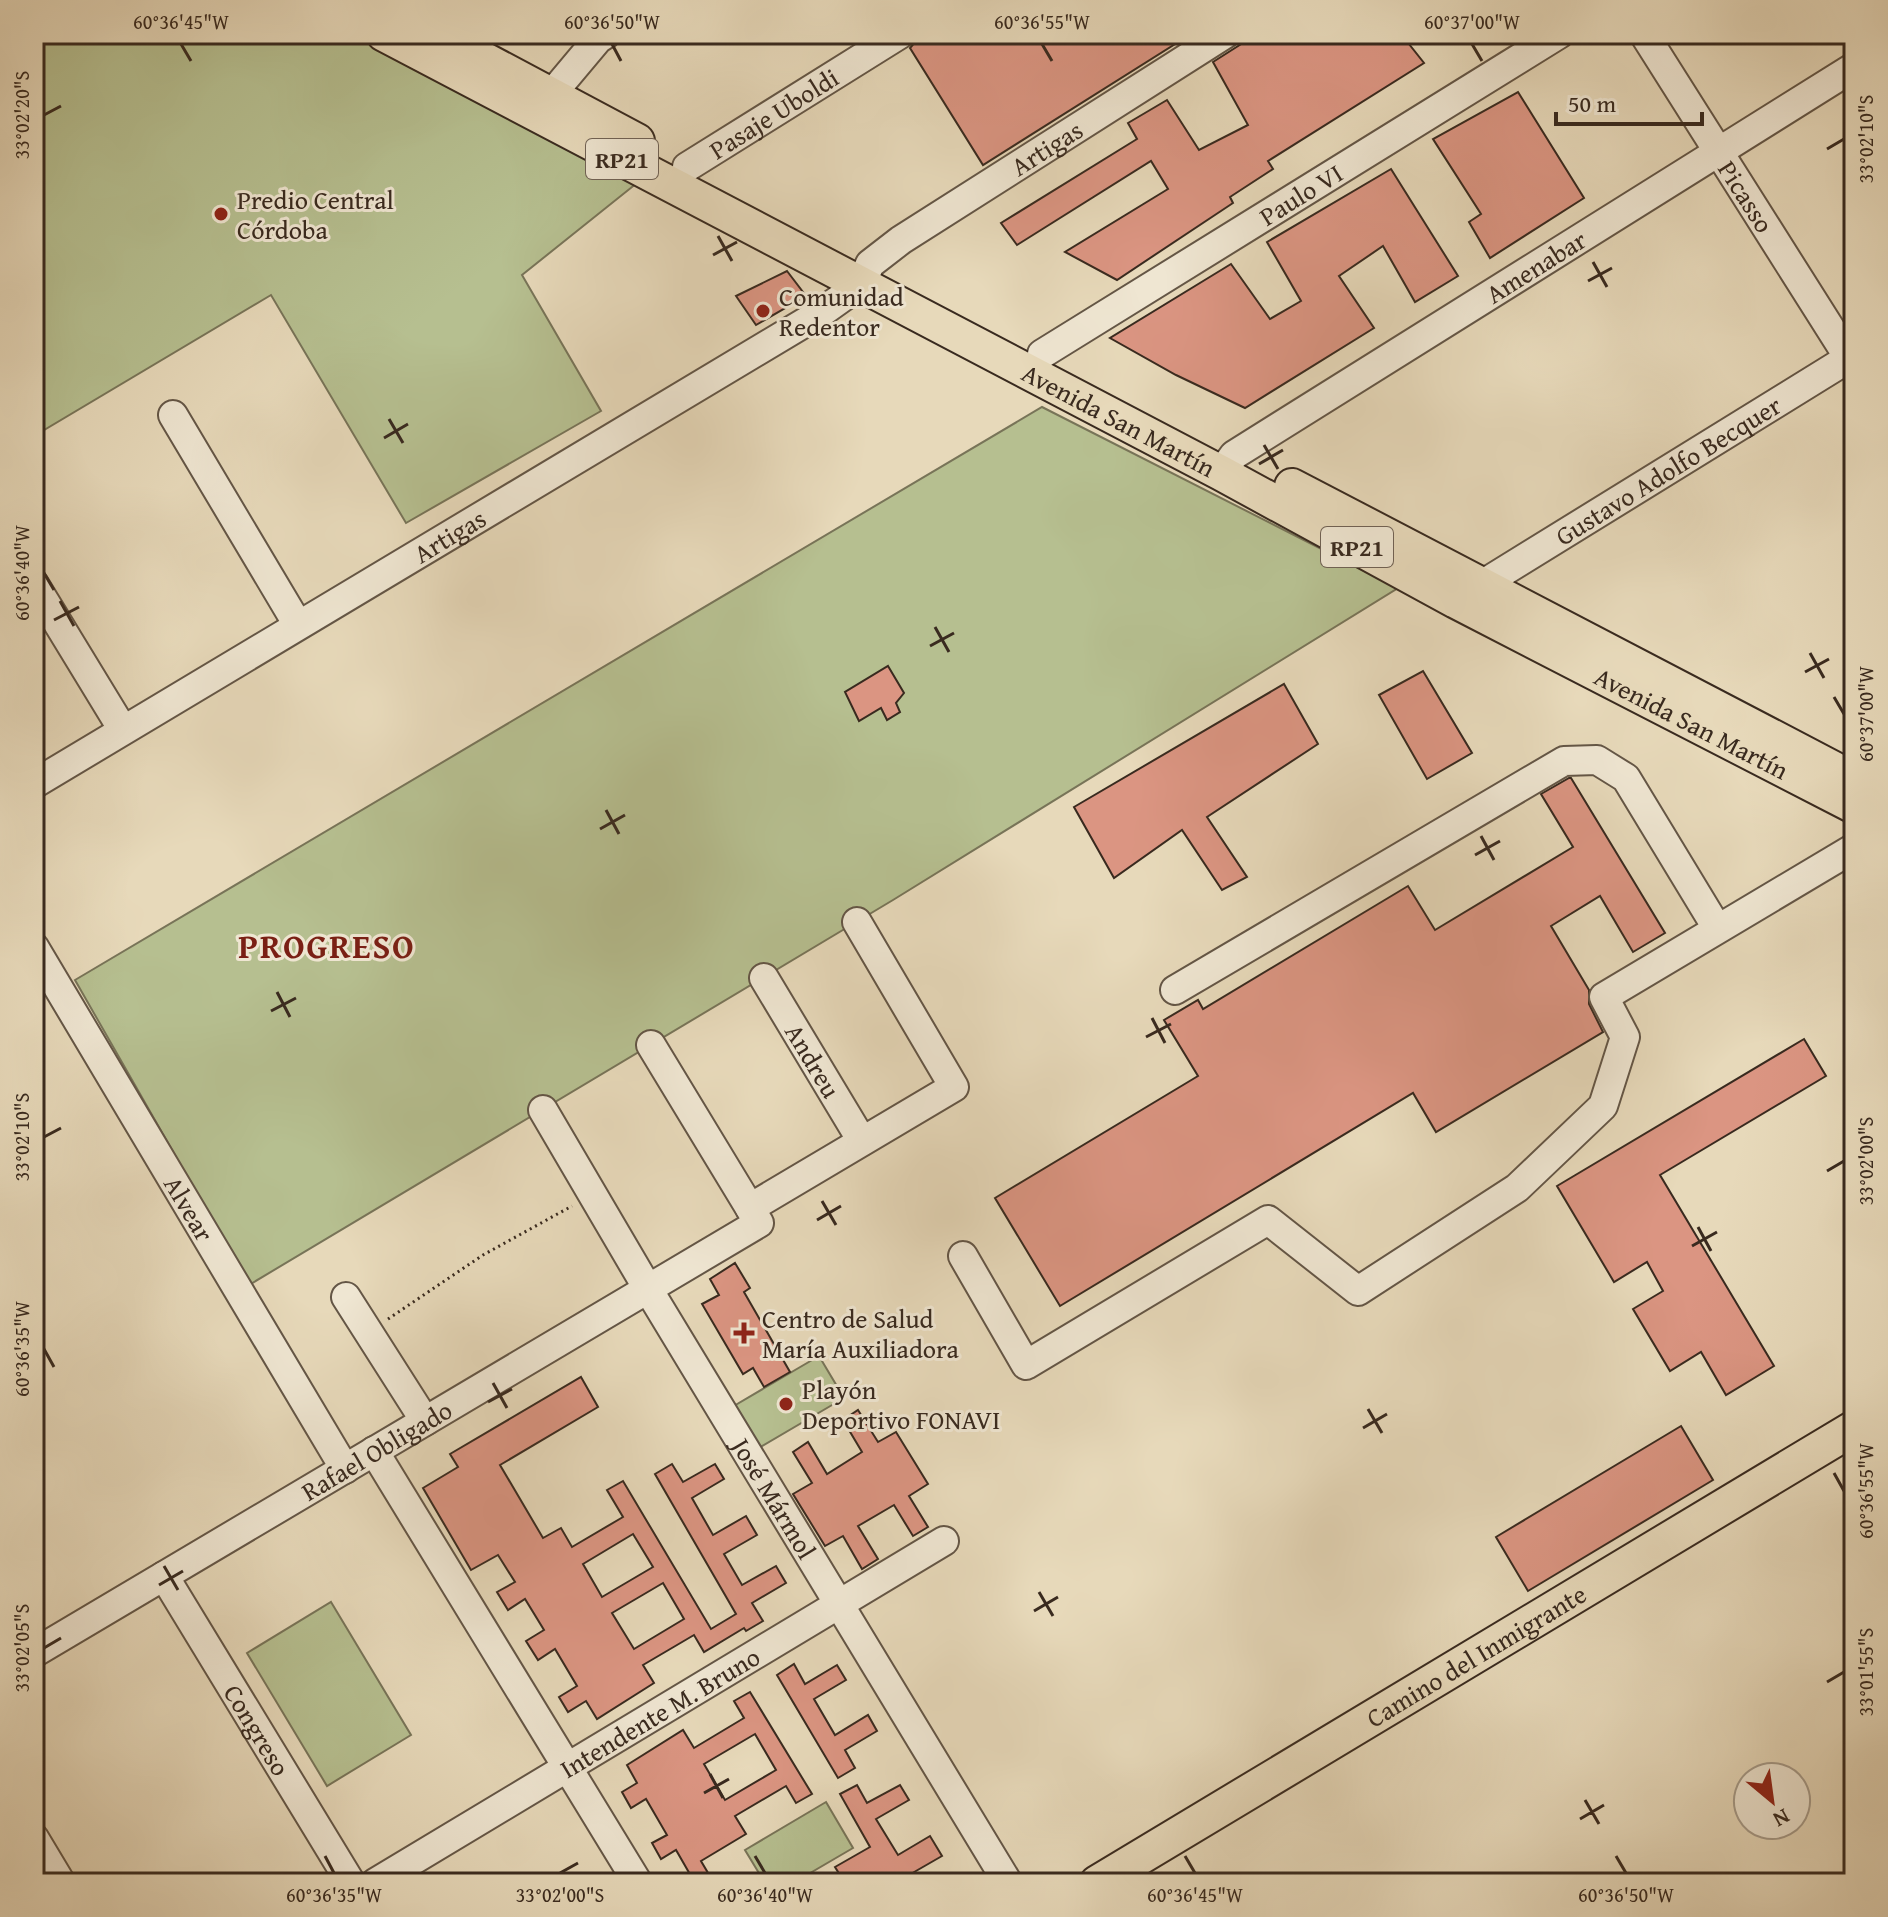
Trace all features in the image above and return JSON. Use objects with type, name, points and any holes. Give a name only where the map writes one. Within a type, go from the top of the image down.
[{"type":"main road","name":"Avenida San Martín","points":[[384,34],[865,274],[1228,464],[1854,806]]},
{"type":"main road","name":"Avenida San Martín","points":[[436,34],[687,167],[865,274],[1042,354],[1228,464]]},
{"type":"main road","name":"Avenida San Martín","points":[[1468,593],[1854,780]]},
{"type":"main road","name":"Camino del Inmigrante","points":[[1097,1883],[1854,1428]]},
{"type":"street","points":[[551,95],[598,39],[606,34]]},
{"type":"street","name":"Pasaje Uboldi","points":[[687,167],[900,34]]},
{"type":"street","name":"Artigas","points":[[34,784],[819,314],[901,240],[1225,34]]},
{"type":"street","name":"Paulo VI","points":[[1042,354],[1559,34]]},
{"type":"street","name":"Picasso","points":[[1644,34],[1851,357]]},
{"type":"street","name":"Amenabar","points":[[1228,464],[1854,67]]},
{"type":"street","name":"Gustavo Adolfo Becquer","points":[[1468,593],[1851,357]]},
{"type":"street","points":[[173,415],[298,625]]},
{"type":"street","points":[[34,584],[123,730]]},
{"type":"street","points":[[1175,990],[1564,761],[1597,760],[1626,778],[1717,928]]},
{"type":"street","points":[[963,1256],[1026,1365],[1268,1220],[1358,1291],[1517,1188],[1603,1106],[1625,1037],[1604,997],[1854,848]]},
{"type":"street","name":"Rafael Obligado","points":[[34,1653],[648,1289],[862,1141],[954,1087],[857,922]]},
{"type":"street","name":"Alvear","points":[[34,947],[345,1469]]},
{"type":"street","name":"Andreu","points":[[764,978],[862,1141]]},
{"type":"street","points":[[651,1045],[755,1215]]},
{"type":"street","name":"José Mármol","points":[[543,1110],[1008,1883]]},
{"type":"street","points":[[346,1297],[425,1421]]},
{"type":"street","points":[[374,1451],[638,1883]]},
{"type":"street","name":"Intendente M. Bruno","points":[[375,1883],[944,1541]]},
{"type":"street","name":"Congreso","points":[[164,1576],[351,1883]]},
{"type":"street","points":[[34,1838],[61,1883]]},
{"type":"path","points":[[368,1333],[483,1255],[593,1195]]},
{"type":"green space","name":"Predio Central Córdoba","points":[[34,34],[359,34],[637,183],[522,275],[601,411],[406,523],[271,295],[34,436]]},
{"type":"green space","points":[[1042,407],[1398,588],[893,900],[249,1285],[75,980]]},
{"type":"green space","name":"Playón Deportivo FONAVI","points":[[819,1356],[844,1398],[752,1452],[727,1410]]},
{"type":"green space","points":[[331,1602],[411,1735],[327,1786],[247,1653]]},
{"type":"green space","points":[[826,1802],[853,1848],[793,1883],[765,1883],[745,1850]]},
{"type":"building","points":[[922,34],[1191,34],[983,165],[910,48]]},
{"type":"building","points":[[1257,34],[1366,34],[1372,43],[1389,34],[1401,34],[1424,63],[1268,161],[1273,169],[1230,197],[1233,203],[1117,280],[1065,252],[1168,189],[1151,161],[1017,245],[1001,223],[1137,139],[1128,123],[1167,100],[1199,150],[1248,125],[1213,62]]},
{"type":"building","points":[[1518,92],[1584,198],[1490,258],[1469,222],[1481,214],[1433,139]]},
{"type":"building","points":[[1391,169],[1458,276],[1415,302],[1383,246],[1339,276],[1374,328],[1245,408],[1176,375],[1110,338],[1231,264],[1270,319],[1301,301],[1267,242]]},
{"type":"building","name":"Comunidad Redentor","points":[[787,271],[806,296],[756,325],[736,296]]},
{"type":"building","points":[[888,666],[904,693],[896,703],[900,712],[887,720],[881,708],[859,721],[845,692]]},
{"type":"building","points":[[1423,671],[1472,753],[1427,779],[1379,695]]},
{"type":"building","points":[[1284,684],[1318,744],[1207,817],[1247,877],[1222,890],[1182,830],[1114,878],[1074,807]]},
{"type":"building","points":[[1569,778],[1665,933],[1633,952],[1600,896],[1551,926],[1589,990],[1589,1004],[1603,1032],[1436,1132],[1413,1093],[1060,1306],[995,1198],[1198,1076],[1164,1020],[1198,1000],[1203,1009],[1408,886],[1435,930],[1573,847],[1541,794]]},
{"type":"building","points":[[1804,1039],[1826,1076],[1660,1175],[1774,1366],[1726,1395],[1701,1352],[1670,1371],[1633,1309],[1663,1291],[1647,1262],[1614,1282],[1557,1186]]},
{"type":"building","points":[[735,1263],[750,1288],[744,1292],[790,1372],[764,1387],[753,1368],[743,1374],[702,1304],[719,1295],[710,1279]]},
{"type":"building","points":[[581,1377],[598,1407],[500,1465],[543,1538],[561,1528],[572,1547],[623,1517],[607,1490],[623,1481],[711,1629],[736,1614],[655,1474],[672,1464],[683,1482],[715,1464],[724,1479],[692,1498],[713,1535],[746,1516],[757,1535],[724,1554],[742,1585],[776,1566],[786,1583],[752,1603],[763,1621],[746,1631],[744,1628],[704,1652],[694,1635],[643,1665],[654,1683],[597,1719],[586,1701],[568,1712],[559,1697],[577,1686],[555,1649],[538,1660],[526,1641],[544,1630],[525,1599],[508,1610],[497,1592],[515,1582],[498,1555],[471,1570],[423,1488],[458,1467],[450,1454]],"holes":[[[633,1534],[653,1567],[602,1597],[583,1564]],[[663,1583],[684,1619],[634,1649],[612,1613]]]},
{"type":"building","points":[[858,1410],[878,1442],[896,1432],[928,1484],[909,1496],[928,1527],[913,1536],[894,1505],[858,1526],[878,1559],[862,1569],[843,1536],[825,1546],[793,1494],[812,1483],[793,1452],[808,1442],[827,1474],[862,1452],[843,1420]]},
{"type":"building","points":[[1681,1426],[1713,1480],[1528,1591],[1496,1537]]},
{"type":"building","points":[[794,1664],[805,1684],[837,1665],[846,1680],[814,1699],[835,1735],[868,1715],[877,1731],[845,1750],[855,1768],[838,1778],[777,1675]]},
{"type":"building","points":[[750,1692],[812,1794],[796,1803],[786,1786],[735,1816],[746,1834],[701,1861],[714,1883],[695,1883],[676,1850],[661,1859],[652,1843],[667,1835],[646,1799],[631,1808],[622,1792],[637,1783],[627,1765],[683,1730],[694,1748],[744,1718],[734,1701]],"holes":[[[755,1734],[776,1770],[725,1800],[704,1764]]]},
{"type":"building","points":[[857,1785],[867,1803],[900,1785],[909,1800],[876,1819],[898,1855],[930,1836],[942,1856],[909,1875],[914,1883],[845,1883],[835,1867],[870,1847],[840,1794]]},
{"type":"place","name":"Predio Central Córdoba","points":[[221,214]]},
{"type":"place","name":"Comunidad Redentor","points":[[763,311]]},
{"type":"place","name":"Centro de Salud María Auxiliadora","points":[[744,1333]]},
{"type":"place","name":"Playón Deportivo FONAVI","points":[[786,1404]]},
{"type":"district","name":"PROGRESO","points":[[327,945]]}]
